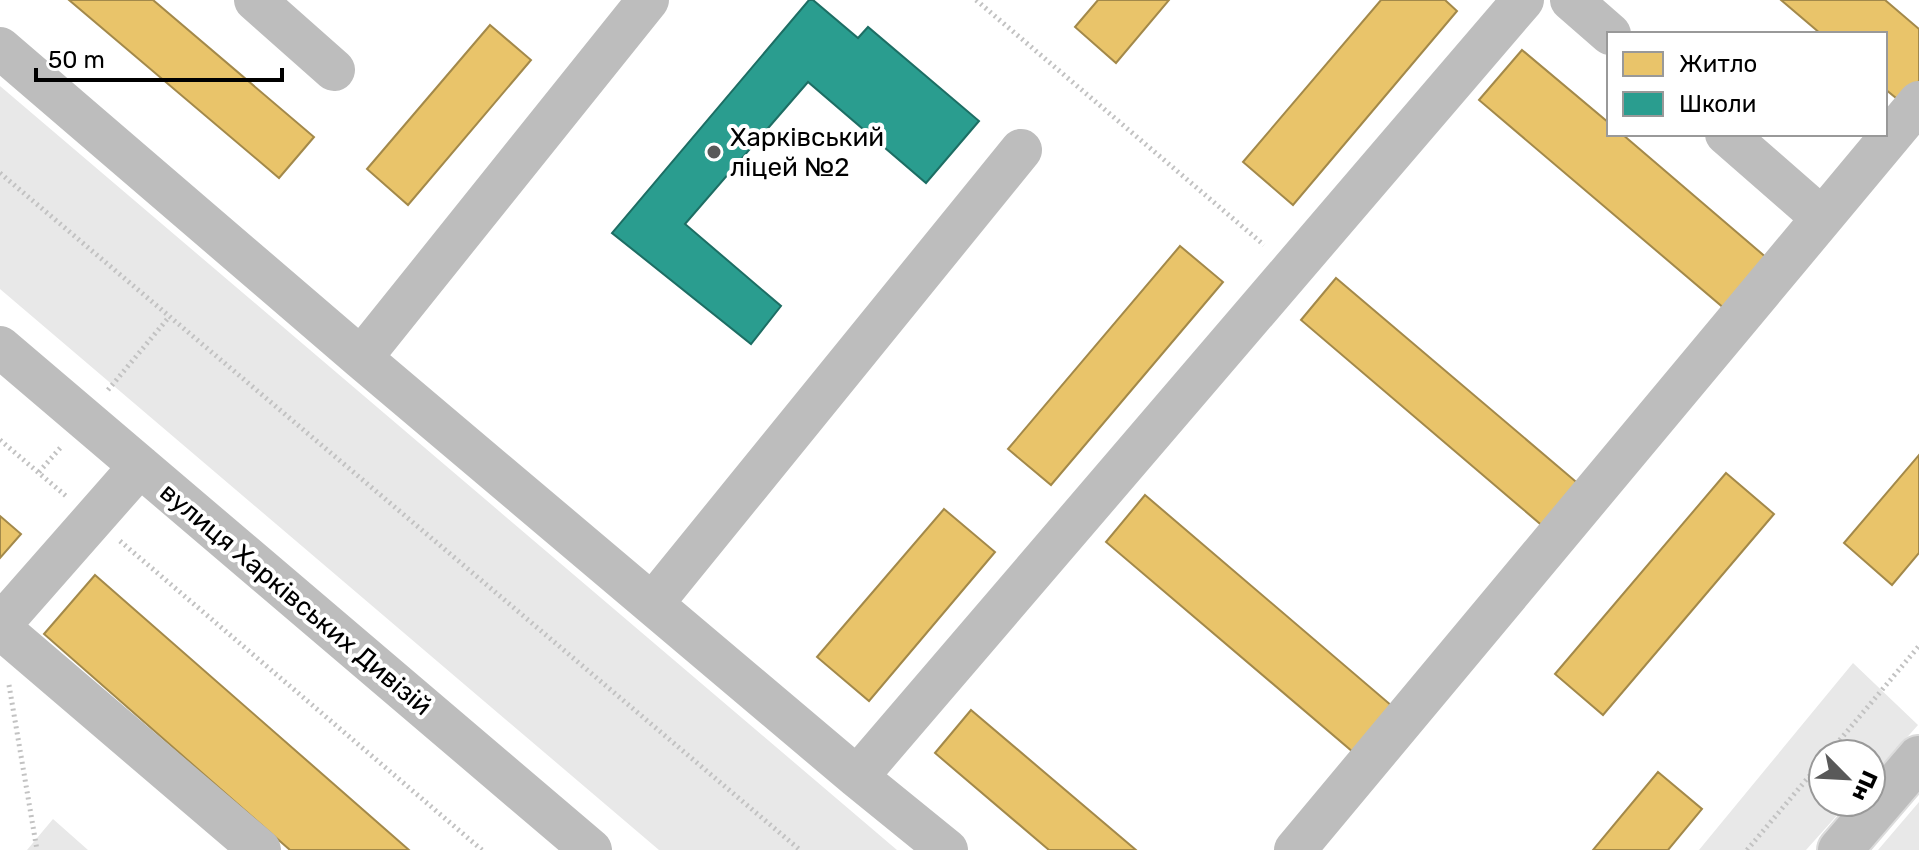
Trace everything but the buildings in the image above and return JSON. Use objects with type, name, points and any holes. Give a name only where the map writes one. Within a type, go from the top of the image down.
[{"type":"main road","points":[[1840,850],[1919,758]]},
{"type":"street","points":[[255,0],[334,70]]},
{"type":"street","points":[[361,358],[648,0]]},
{"type":"street","points":[[857,777],[1523,0]]},
{"type":"street","points":[[1571,0],[1608,32]]},
{"type":"street","points":[[0,48],[361,358],[947,850]]},
{"type":"street","points":[[1295,850],[1919,102]]},
{"type":"street","points":[[1728,136],[1821,217]]},
{"type":"street","points":[[653,603],[1021,150]]},
{"type":"street","name":"вулиця Харківських Дивізій","points":[[0,347],[591,850]]},
{"type":"street","points":[[140,466],[0,626],[260,850]]},
{"type":"path","points":[[976,0],[1293,269]]},
{"type":"path","points":[[0,173],[800,850]]},
{"type":"path","points":[[102,398],[169,317]]},
{"type":"path","points":[[0,440],[482,850]]},
{"type":"path","points":[[39,473],[67,440]]},
{"type":"path","points":[[1841,738],[1919,646]]},
{"type":"path","points":[[8,681],[37,850]]},
{"type":"path","points":[[1747,850],[1807,779]]},
{"type":"shaded area","points":[[0,86],[897,850],[659,850],[0,289]]},
{"type":"shaded area","points":[[1853,663],[1918,725],[1887,760],[1887,738],[1807,738],[1807,818],[1835,818],[1806,850],[1699,850]]},
{"type":"shaded area","points":[[1919,802],[1919,850],[1878,850]]},
{"type":"shaded area","points":[[53,819],[88,850],[27,850]]},
{"type":"place","name":"Харківський ліцей №2","points":[[714,152]]}]
